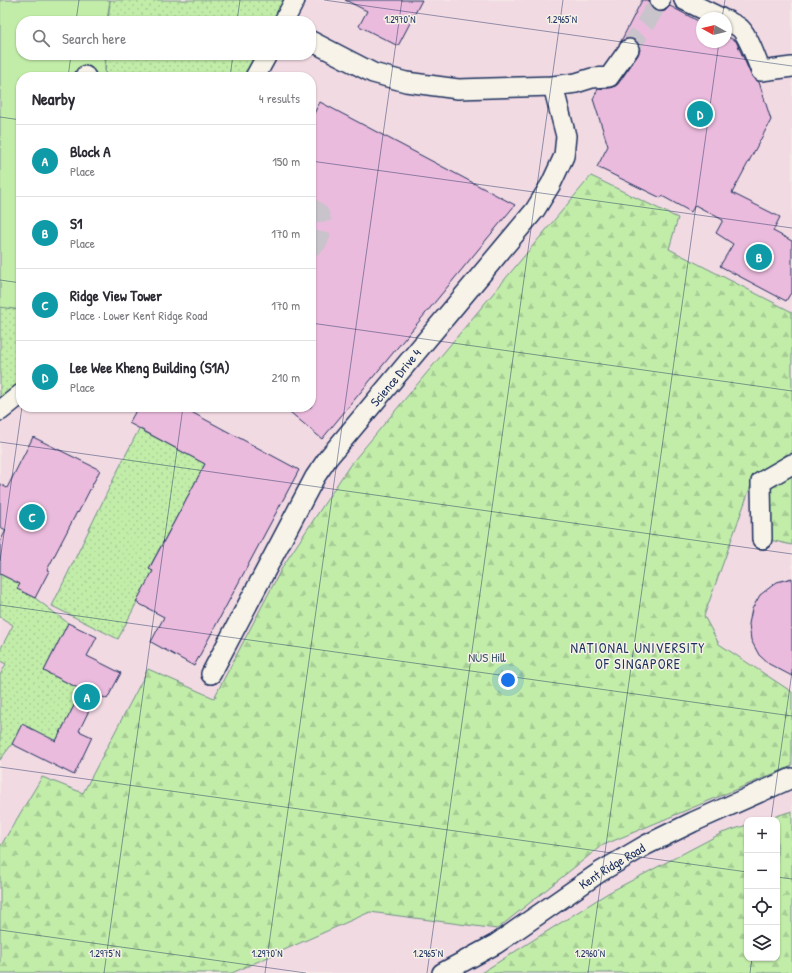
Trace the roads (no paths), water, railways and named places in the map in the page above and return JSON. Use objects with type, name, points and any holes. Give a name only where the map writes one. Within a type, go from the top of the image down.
[{"type":"street","points":[[287,16],[295,0]]},
{"type":"street","points":[[684,0],[709,12]]},
{"type":"street","points":[[732,23],[746,36],[761,71],[792,67]]},
{"type":"street","points":[[316,43],[373,73],[406,82],[458,89],[553,86],[576,83],[592,78],[609,77],[628,49]]},
{"type":"street","points":[[258,72],[264,60]]},
{"type":"street","name":"Science Drive 4","points":[[211,674],[315,478],[328,458],[535,210],[551,184],[564,156],[566,136],[553,86]]},
{"type":"street","points":[[0,411],[16,398]]},
{"type":"street","points":[[762,539],[761,482],[792,464]]},
{"type":"street","name":"Kent Ridge Road","points":[[442,973],[496,944],[600,872],[646,845],[792,778]]},
{"type":"tunnel","points":[[629,49],[660,1]]},
{"type":"tunnel","points":[[316,211],[319,213],[322,222],[320,237],[316,244]]},
{"type":"place","name":"Lee Wee Kheng Building (S1A)","points":[[700,114]]},
{"type":"place","name":"S1","points":[[759,257]]},
{"type":"place","name":"Ridge View Tower","points":[[32,517]]},
{"type":"place","name":"Block A","points":[[87,697]]},
{"type":"district","name":"NATIONAL UNIVERSITY OF SINGAPORE","points":[[638,656]]},
{"type":"park label","name":"NUS Hill","points":[[487,657]]}]
